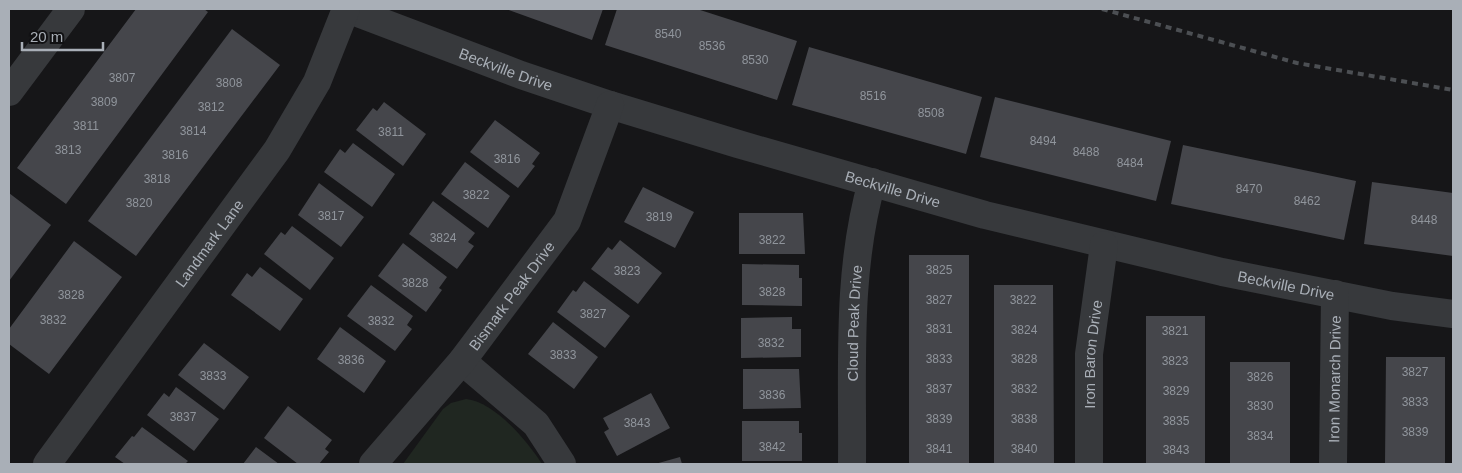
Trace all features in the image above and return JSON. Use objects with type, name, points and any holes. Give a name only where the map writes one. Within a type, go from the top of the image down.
[{"type":"street","points":[[9,92],[71,9]]},
{"type":"street","name":"Beckville Drive","points":[[347,9],[504,68],[610,105],[985,215],[1104,245],[1335,294],[1392,306],[1453,314]]},
{"type":"street","name":"Landmark Lane","points":[[46,464],[277,150],[317,82],[347,9]]},
{"type":"street","name":"Bismark Peak Drive","points":[[373,464],[462,361],[566,221],[610,105]]},
{"type":"street","name":"Cloud Peak Drive","points":[[852,464],[854,292],[861,232],[872,182]]},
{"type":"street","name":"Iron Baron Drive","points":[[1089,464],[1089,354],[1104,245]]},
{"type":"street","name":"Iron Monarch Drive","points":[[1333,464],[1335,294]]},
{"type":"street","points":[[462,361],[536,424],[562,464]]},
{"type":"shaded area","points":[[466,399],[488,407],[499,415],[519,434],[542,464],[403,464],[443,409],[451,403]]},
{"type":"building","points":[[136,9],[204,9],[208,12],[66,204],[17,168]]},
{"type":"building","points":[[506,9],[603,9],[592,40]]},
{"type":"building","points":[[617,9],[697,9],[797,41],[777,100],[605,45]]},
{"type":"building","points":[[232,29],[280,65],[136,256],[88,221]]},
{"type":"building","points":[[809,47],[982,97],[966,154],[792,105]]},
{"type":"building","points":[[995,97],[1171,141],[1156,201],[980,157]]},
{"type":"building","points":[[384,102],[426,134],[403,166],[356,130],[373,108],[377,111]]},
{"type":"building","points":[[495,120],[540,153],[532,164],[535,166],[518,188],[470,152]]},
{"type":"building","points":[[353,143],[395,174],[372,207],[324,172],[340,149],[345,153]]},
{"type":"building","points":[[1183,145],[1356,181],[1344,240],[1171,204]]},
{"type":"building","points":[[465,162],[510,196],[488,228],[441,194]]},
{"type":"building","points":[[1372,182],[1453,193],[1453,256],[1364,244]]},
{"type":"building","points":[[319,183],[364,217],[341,247],[298,215]]},
{"type":"building","points":[[643,187],[694,212],[675,248],[624,222]]},
{"type":"building","points":[[9,193],[51,225],[9,281]]},
{"type":"building","points":[[433,201],[475,233],[468,242],[474,246],[457,269],[409,234]]},
{"type":"building","points":[[739,213],[803,213],[805,254],[739,254]]},
{"type":"building","points":[[292,226],[334,258],[310,290],[264,254],[281,232],[285,235]]},
{"type":"building","points":[[620,240],[662,273],[638,304],[591,269],[608,247],[612,250]]},
{"type":"building","points":[[74,241],[122,277],[49,374],[9,344],[9,329]]},
{"type":"building","points":[[403,243],[447,277],[439,288],[442,290],[426,312],[378,276]]},
{"type":"building","points":[[909,255],[969,255],[969,464],[909,464]]},
{"type":"building","points":[[742,264],[799,265],[799,278],[802,278],[802,306],[742,305]]},
{"type":"building","points":[[260,267],[303,299],[280,331],[231,295],[247,273],[252,277]]},
{"type":"building","points":[[584,281],[630,316],[605,348],[557,312],[573,290],[576,292]]},
{"type":"building","points":[[371,285],[413,316],[407,325],[412,329],[395,351],[347,316]]},
{"type":"building","points":[[994,285],[1053,285],[1054,464],[994,464]]},
{"type":"building","points":[[1146,316],[1205,316],[1205,464],[1146,464]]},
{"type":"building","points":[[792,317],[792,329],[801,329],[801,357],[741,358],[741,318]]},
{"type":"building","points":[[553,322],[598,357],[574,389],[528,354]]},
{"type":"building","points":[[340,327],[386,361],[364,393],[317,359]]},
{"type":"building","points":[[204,343],[249,377],[224,410],[178,375]]},
{"type":"building","points":[[1386,357],[1445,357],[1445,464],[1385,464]]},
{"type":"building","points":[[1230,362],[1290,362],[1290,464],[1230,464]]},
{"type":"building","points":[[743,369],[799,369],[801,408],[743,409]]},
{"type":"building","points":[[176,387],[219,419],[194,451],[147,415],[164,393],[169,397]]},
{"type":"building","points":[[651,393],[670,428],[617,456],[604,432],[609,429],[603,418]]},
{"type":"building","points":[[288,406],[332,440],[325,449],[329,452],[319,464],[298,464],[264,438]]},
{"type":"building","points":[[742,421],[799,421],[799,433],[802,433],[802,461],[742,461]]},
{"type":"building","points":[[142,427],[188,461],[185,464],[125,464],[115,457]]},
{"type":"building","points":[[256,447],[279,464],[243,464]]},
{"type":"building","points":[[680,457],[682,464],[655,464]]},
{"type":"railway","points":[[1102,9],[1297,63],[1453,90]]}]
